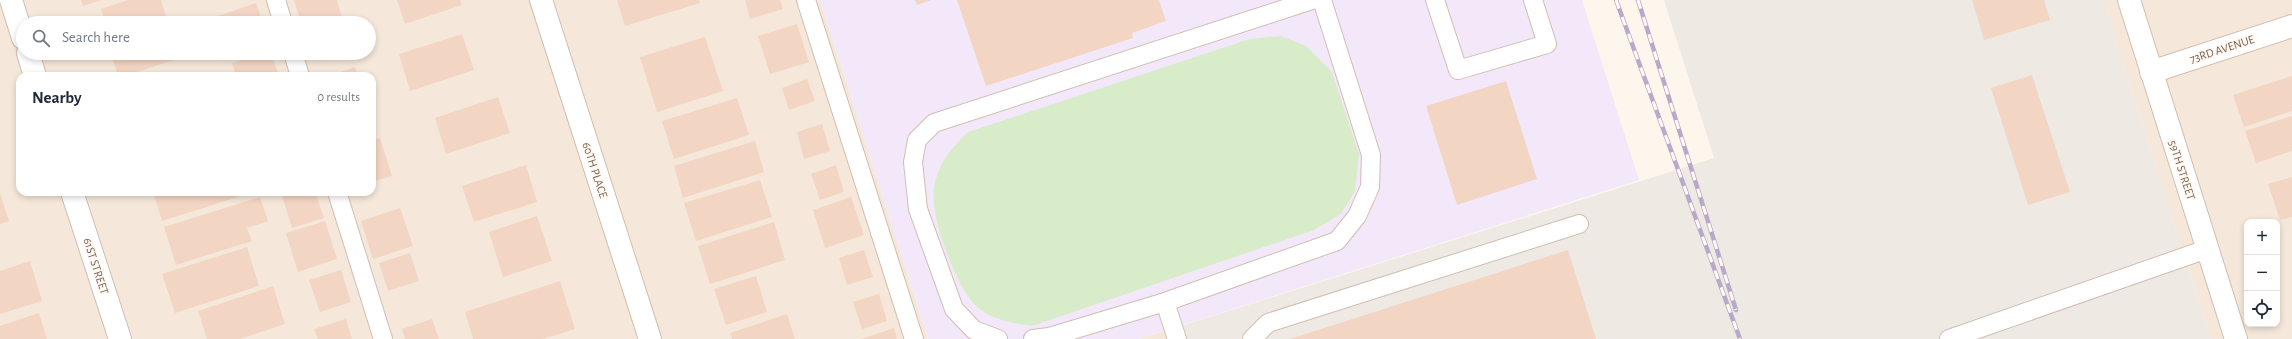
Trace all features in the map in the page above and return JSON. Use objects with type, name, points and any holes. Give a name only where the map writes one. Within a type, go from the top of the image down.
[{"type":"street","points":[[11,0],[16,16]]},
{"type":"street","name":"60TH PLACE","points":[[541,0],[650,339]]},
{"type":"street","name":"59TH STREET","points":[[2129,0],[2236,339]]},
{"type":"street","name":"73RD AVENUE","points":[[2152,72],[2292,26]]},
{"type":"street","points":[[30,60],[34,72]]},
{"type":"street","name":"61ST STREET","points":[[73,196],[120,339]]},
{"type":"lane","points":[[276,0],[281,16]]},
{"type":"lane","points":[[806,0],[914,339]]},
{"type":"lane","points":[[998,339],[974,330],[954,309],[918,209],[913,162],[917,140],[934,123],[1312,0]]},
{"type":"lane","points":[[1033,339],[1049,336],[1165,302],[1337,241],[1357,216],[1370,187],[1371,155],[1322,0]]},
{"type":"lane","points":[[1435,0],[1458,70],[1547,44],[1533,0]]},
{"type":"lane","points":[[295,60],[299,72]]},
{"type":"lane","points":[[338,196],[383,339]]},
{"type":"lane","points":[[1252,339],[1268,323],[1580,224]]},
{"type":"lane","points":[[1949,339],[2207,248]]},
{"type":"lane","points":[[1165,302],[1176,339]]},
{"type":"shaded area","points":[[0,0],[820,0],[928,339],[0,339]]},
{"type":"shaded area","points":[[820,0],[1582,0],[1639,180],[1139,339],[928,339]]},
{"type":"shaded area","points":[[1664,0],[2103,0],[2211,339],[1185,339],[1181,326],[1714,158]]},
{"type":"shaded area","points":[[2103,0],[2292,0],[2292,339],[2211,339]]},
{"type":"shaded area","points":[[1181,326],[1185,339],[1139,339]]},
{"type":"green space","points":[[1281,36],[1306,46],[1332,72],[1359,154],[1355,191],[1341,214],[1314,230],[1032,326],[1001,320],[987,314],[974,304],[966,294],[944,245],[938,227],[933,194],[935,182],[944,160],[968,132],[1250,39]]},
{"type":"building","points":[[81,0],[102,0],[83,6]]},
{"type":"building","points":[[128,0],[161,0],[166,16],[103,16],[101,9]]},
{"type":"building","points":[[294,0],[337,0],[341,16],[299,16]]},
{"type":"building","points":[[397,0],[460,0],[462,5],[405,24]]},
{"type":"building","points":[[617,0],[699,0],[700,3],[625,26]]},
{"type":"building","points":[[745,0],[780,0],[783,9],[750,19]]},
{"type":"building","points":[[915,0],[931,0],[917,5]]},
{"type":"building","points":[[957,0],[1159,0],[1166,21],[1132,33],[1133,38],[986,86]]},
{"type":"building","points":[[1972,0],[2044,0],[2050,20],[1984,40]]},
{"type":"building","points":[[256,3],[261,16],[218,16]]},
{"type":"building","points":[[797,24],[809,62],[770,74],[758,36]]},
{"type":"building","points":[[462,34],[474,70],[410,91],[399,54]]},
{"type":"building","points":[[705,37],[723,91],[657,112],[640,57]]},
{"type":"building","points":[[113,60],[174,60],[137,72],[117,72]]},
{"type":"building","points":[[241,60],[273,60],[278,72],[235,72],[232,63]]},
{"type":"building","points":[[355,67],[357,72],[341,72]]},
{"type":"building","points":[[2032,75],[2070,192],[2028,205],[1991,88]]},
{"type":"building","points":[[2292,76],[2292,111],[2244,127],[2233,95]]},
{"type":"building","points":[[807,79],[815,101],[789,110],[782,88]]},
{"type":"building","points":[[1506,81],[1537,179],[1457,205],[1426,106]]},
{"type":"building","points":[[498,97],[510,133],[446,154],[435,118]]},
{"type":"building","points":[[737,98],[749,135],[674,159],[662,121]]},
{"type":"building","points":[[2292,116],[2292,151],[2256,163],[2245,131]]},
{"type":"building","points":[[822,124],[830,151],[804,159],[797,132]]},
{"type":"building","points":[[380,138],[392,176],[376,181],[376,139]]},
{"type":"building","points":[[755,141],[764,172],[683,198],[674,166]]},
{"type":"building","points":[[526,165],[537,202],[474,222],[462,186]]},
{"type":"building","points":[[836,165],[844,192],[820,200],[811,174]]},
{"type":"building","points":[[2292,177],[2292,217],[2280,220],[2268,184]]},
{"type":"building","points":[[760,180],[772,217],[696,241],[684,203]]},
{"type":"building","points":[[0,193],[9,221],[0,224]]},
{"type":"building","points":[[154,196],[238,197],[162,221]]},
{"type":"building","points":[[282,196],[316,196],[324,218],[292,228]]},
{"type":"building","points":[[260,197],[268,221],[247,228],[252,241],[176,265],[164,227]]},
{"type":"building","points":[[851,197],[864,235],[825,248],[813,210]]},
{"type":"building","points":[[400,208],[413,246],[373,259],[361,221]]},
{"type":"building","points":[[537,216],[552,261],[503,277],[489,232]]},
{"type":"building","points":[[325,221],[337,259],[298,272],[286,233]]},
{"type":"building","points":[[774,222],[785,260],[710,284],[698,246]]},
{"type":"building","points":[[247,247],[259,286],[175,313],[162,274]]},
{"type":"building","points":[[864,250],[873,277],[847,285],[839,258]]},
{"type":"building","points":[[1568,250],[1596,339],[1290,339]]},
{"type":"building","points":[[410,253],[419,281],[388,291],[379,263]]},
{"type":"building","points":[[30,261],[42,301],[0,314],[0,271]]},
{"type":"building","points":[[341,270],[351,302],[320,312],[309,280]]},
{"type":"building","points":[[756,276],[767,312],[726,325],[714,289]]},
{"type":"building","points":[[560,281],[575,329],[543,339],[473,339],[465,312]]},
{"type":"building","points":[[273,286],[285,324],[240,339],[207,339],[198,311]]},
{"type":"building","points":[[879,294],[887,321],[862,329],[853,302]]},
{"type":"building","points":[[39,313],[47,339],[0,339],[0,326]]},
{"type":"building","points":[[787,314],[795,339],[732,339],[730,333]]},
{"type":"building","points":[[346,319],[352,339],[318,339],[314,329]]},
{"type":"building","points":[[432,319],[439,339],[405,339],[402,329]]},
{"type":"building","points":[[894,328],[897,339],[861,339]]},
{"type":"railway","points":[[1616,0],[1740,339]]},
{"type":"railway","points":[[1638,0],[1736,310]]}]
